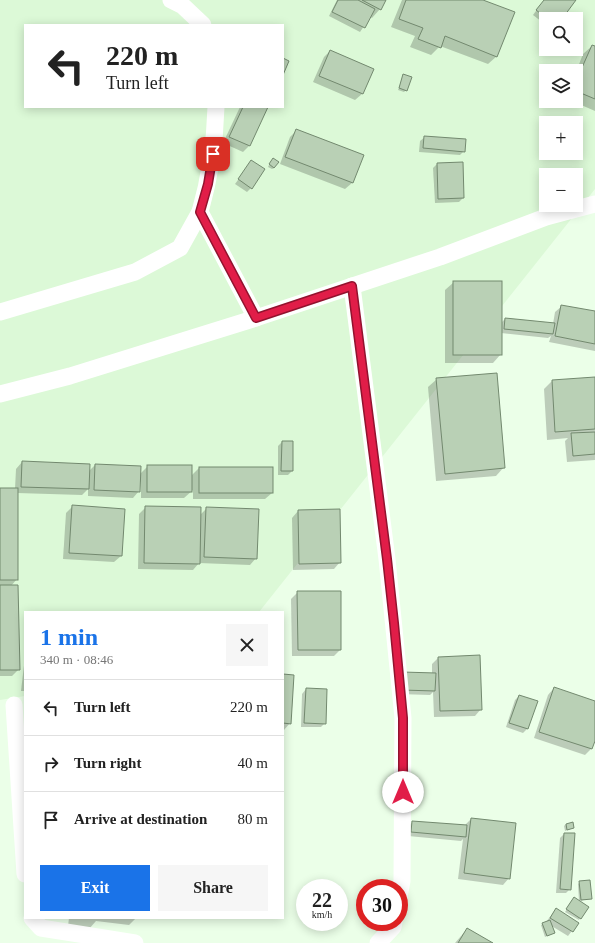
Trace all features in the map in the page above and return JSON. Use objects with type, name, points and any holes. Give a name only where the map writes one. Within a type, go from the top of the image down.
[{"type":"street","points":[[171,0],[183,6],[202,24]]},
{"type":"street","points":[[0,312],[135,272],[180,248],[200,212],[208,184],[213,154],[216,108]]},
{"type":"street","points":[[0,394],[70,376],[256,318],[440,257],[546,217],[595,204]]},
{"type":"street","points":[[200,212],[256,318]]},
{"type":"street","points":[[352,286],[387,559],[403,718],[402,879]]},
{"type":"street","points":[[14,705],[24,859]]},
{"type":"street","points":[[33,919],[41,928],[135,943]]},
{"type":"street","points":[[378,943],[389,931]]},
{"type":"shaded area","points":[[0,0],[595,0],[595,189],[583,204],[583,168],[539,168],[539,212],[577,212],[260,611],[24,611],[24,696],[0,700]]},
{"type":"building","points":[[338,0],[358,0],[375,9],[365,28],[332,12]]},
{"type":"building","points":[[362,0],[386,0],[381,10]]},
{"type":"building","points":[[406,0],[483,0],[515,12],[497,57],[445,36],[441,48],[418,39],[423,28],[399,19]]},
{"type":"building","points":[[544,0],[576,0],[567,12],[539,12],[536,10]]},
{"type":"building","points":[[592,45],[595,46],[595,99],[583,94],[583,65]]},
{"type":"building","points":[[330,50],[374,69],[363,94],[319,76]]},
{"type":"building","points":[[284,58],[289,61],[284,73]]},
{"type":"building","points":[[403,74],[412,77],[407,91],[399,88]]},
{"type":"building","points":[[243,108],[268,108],[250,146],[229,137]]},
{"type":"building","points":[[296,129],[364,155],[353,183],[285,157]]},
{"type":"building","points":[[424,136],[466,139],[465,152],[423,148]]},
{"type":"building","points":[[273,158],[279,162],[274,168],[269,164]]},
{"type":"building","points":[[251,160],[265,169],[252,189],[238,179]]},
{"type":"building","points":[[463,162],[464,198],[438,199],[437,163]]},
{"type":"building","points":[[453,281],[502,281],[502,355],[453,355]]},
{"type":"building","points":[[561,305],[595,311],[595,344],[555,336]]},
{"type":"building","points":[[505,318],[555,323],[553,334],[504,329]]},
{"type":"building","points":[[497,373],[505,468],[445,474],[436,378]]},
{"type":"building","points":[[595,377],[595,429],[555,432],[552,380]]},
{"type":"building","points":[[595,432],[595,454],[573,456],[571,433]]},
{"type":"building","points":[[282,441],[293,441],[293,471],[281,471]]},
{"type":"building","points":[[22,461],[90,464],[89,489],[21,487]]},
{"type":"building","points":[[95,464],[141,466],[140,492],[94,490]]},
{"type":"building","points":[[147,465],[192,465],[192,492],[147,492]]},
{"type":"building","points":[[199,467],[273,467],[273,493],[199,493]]},
{"type":"building","points":[[0,488],[18,488],[18,580],[0,580]]},
{"type":"building","points":[[72,505],[125,509],[122,556],[69,553]]},
{"type":"building","points":[[145,506],[201,507],[200,564],[144,563]]},
{"type":"building","points":[[206,507],[259,509],[257,559],[204,557]]},
{"type":"building","points":[[340,509],[341,563],[299,564],[298,510]]},
{"type":"building","points":[[0,585],[18,585],[20,670],[0,670]]},
{"type":"building","points":[[297,591],[341,591],[341,650],[298,650]]},
{"type":"building","points":[[480,655],[482,710],[440,711],[438,657]]},
{"type":"building","points":[[402,672],[436,673],[435,691],[402,690]]},
{"type":"building","points":[[284,674],[294,675],[291,724],[284,723]]},
{"type":"building","points":[[554,687],[595,701],[595,741],[592,749],[539,732]]},
{"type":"building","points":[[306,688],[327,689],[326,724],[304,723]]},
{"type":"building","points":[[519,695],[538,701],[528,729],[509,723]]},
{"type":"building","points":[[471,818],[516,823],[510,879],[464,873]]},
{"type":"building","points":[[412,821],[467,825],[466,837],[411,832]]},
{"type":"building","points":[[573,822],[574,828],[567,830],[566,824]]},
{"type":"building","points":[[564,833],[575,833],[571,890],[560,889]]},
{"type":"building","points":[[590,880],[592,899],[581,900],[579,881]]},
{"type":"building","points":[[574,897],[589,907],[581,919],[566,909]]},
{"type":"building","points":[[556,908],[579,923],[573,932],[550,918]]},
{"type":"building","points":[[550,920],[555,933],[547,936],[542,923]]},
{"type":"building","points":[[467,928],[493,943],[458,943]]},
{"type":"route","points":[[213,154],[208,184],[200,212],[256,318],[352,286],[394,623],[403,718],[403,792]]}]
